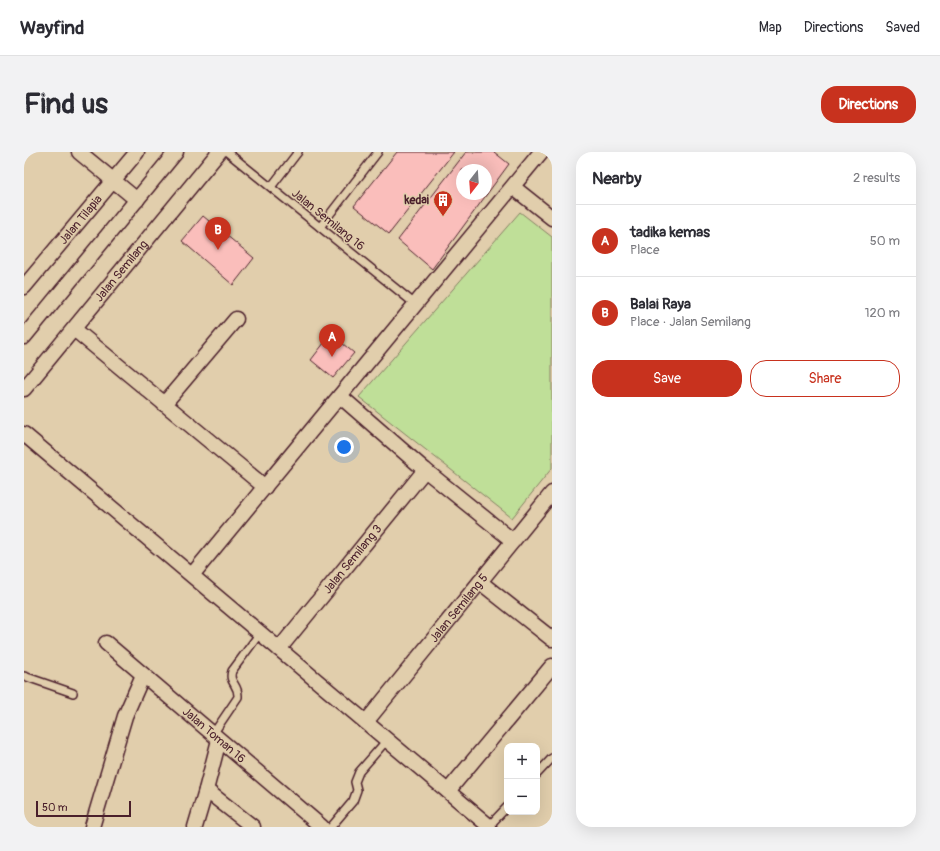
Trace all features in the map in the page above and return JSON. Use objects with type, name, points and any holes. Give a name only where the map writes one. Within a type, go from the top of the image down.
[{"type":"street","points":[[79,152],[137,200]]},
{"type":"street","name":"Jalan Tilapia","points":[[24,286],[137,152]]},
{"type":"street","points":[[24,336],[176,152]]},
{"type":"street","name":"Jalan Semilang","points":[[24,389],[219,152]]},
{"type":"street","points":[[192,576],[541,152]]},
{"type":"street","points":[[513,186],[552,218]]},
{"type":"street","points":[[164,404],[236,319]]},
{"type":"street","points":[[74,329],[265,487]]},
{"type":"street","points":[[340,396],[425,470],[513,541]]},
{"type":"street","points":[[24,434],[489,827]]},
{"type":"street","name":"Jalan Semilang 3","points":[[279,649],[425,470]]},
{"type":"street","name":"Jalan Semilang 5","points":[[366,722],[552,493]]},
{"type":"street","points":[[480,582],[552,640]]},
{"type":"street","name":"Jalan Toman 16","points":[[106,643],[317,825]]},
{"type":"street","points":[[448,791],[552,666]]},
{"type":"street","points":[[92,827],[125,716],[143,675]]},
{"type":"street","points":[[195,827],[206,790],[216,737]]},
{"type":"street","points":[[206,790],[252,827]]},
{"type":"lane","name":"Jalan Semilang 16","points":[[227,152],[416,304]]},
{"type":"lane","points":[[271,187],[298,152]]},
{"type":"lane","points":[[320,227],[378,152]]},
{"type":"lane","points":[[216,737],[238,697],[237,688],[231,678],[232,671],[260,633]]},
{"type":"lane","points":[[24,676],[74,693]]},
{"type":"lane","points":[[331,827],[353,801],[357,790],[355,782],[360,772],[387,740]]},
{"type":"lane","points":[[540,771],[552,758]]},
{"type":"lane","points":[[489,827],[504,810]]},
{"type":"green space","points":[[520,212],[552,237],[552,468],[512,518],[359,397]]},
{"type":"building","name":"kedai","points":[[397,152],[454,152],[389,234],[354,206]]},
{"type":"building","name":"kedai","points":[[466,152],[494,152],[509,164],[492,187],[492,164],[457,164]]},
{"type":"building","name":"kedai","points":[[456,165],[456,200],[483,200],[432,269],[398,240]]},
{"type":"building","points":[[203,216],[254,258],[233,285],[182,241]]},
{"type":"building","points":[[331,334],[354,353],[333,378],[311,360]]},
{"type":"place","name":"kedai","points":[[443,217]]},
{"type":"place","name":"Balai Raya","points":[[218,250]]},
{"type":"place","name":"tadika kemas","points":[[332,357]]}]
